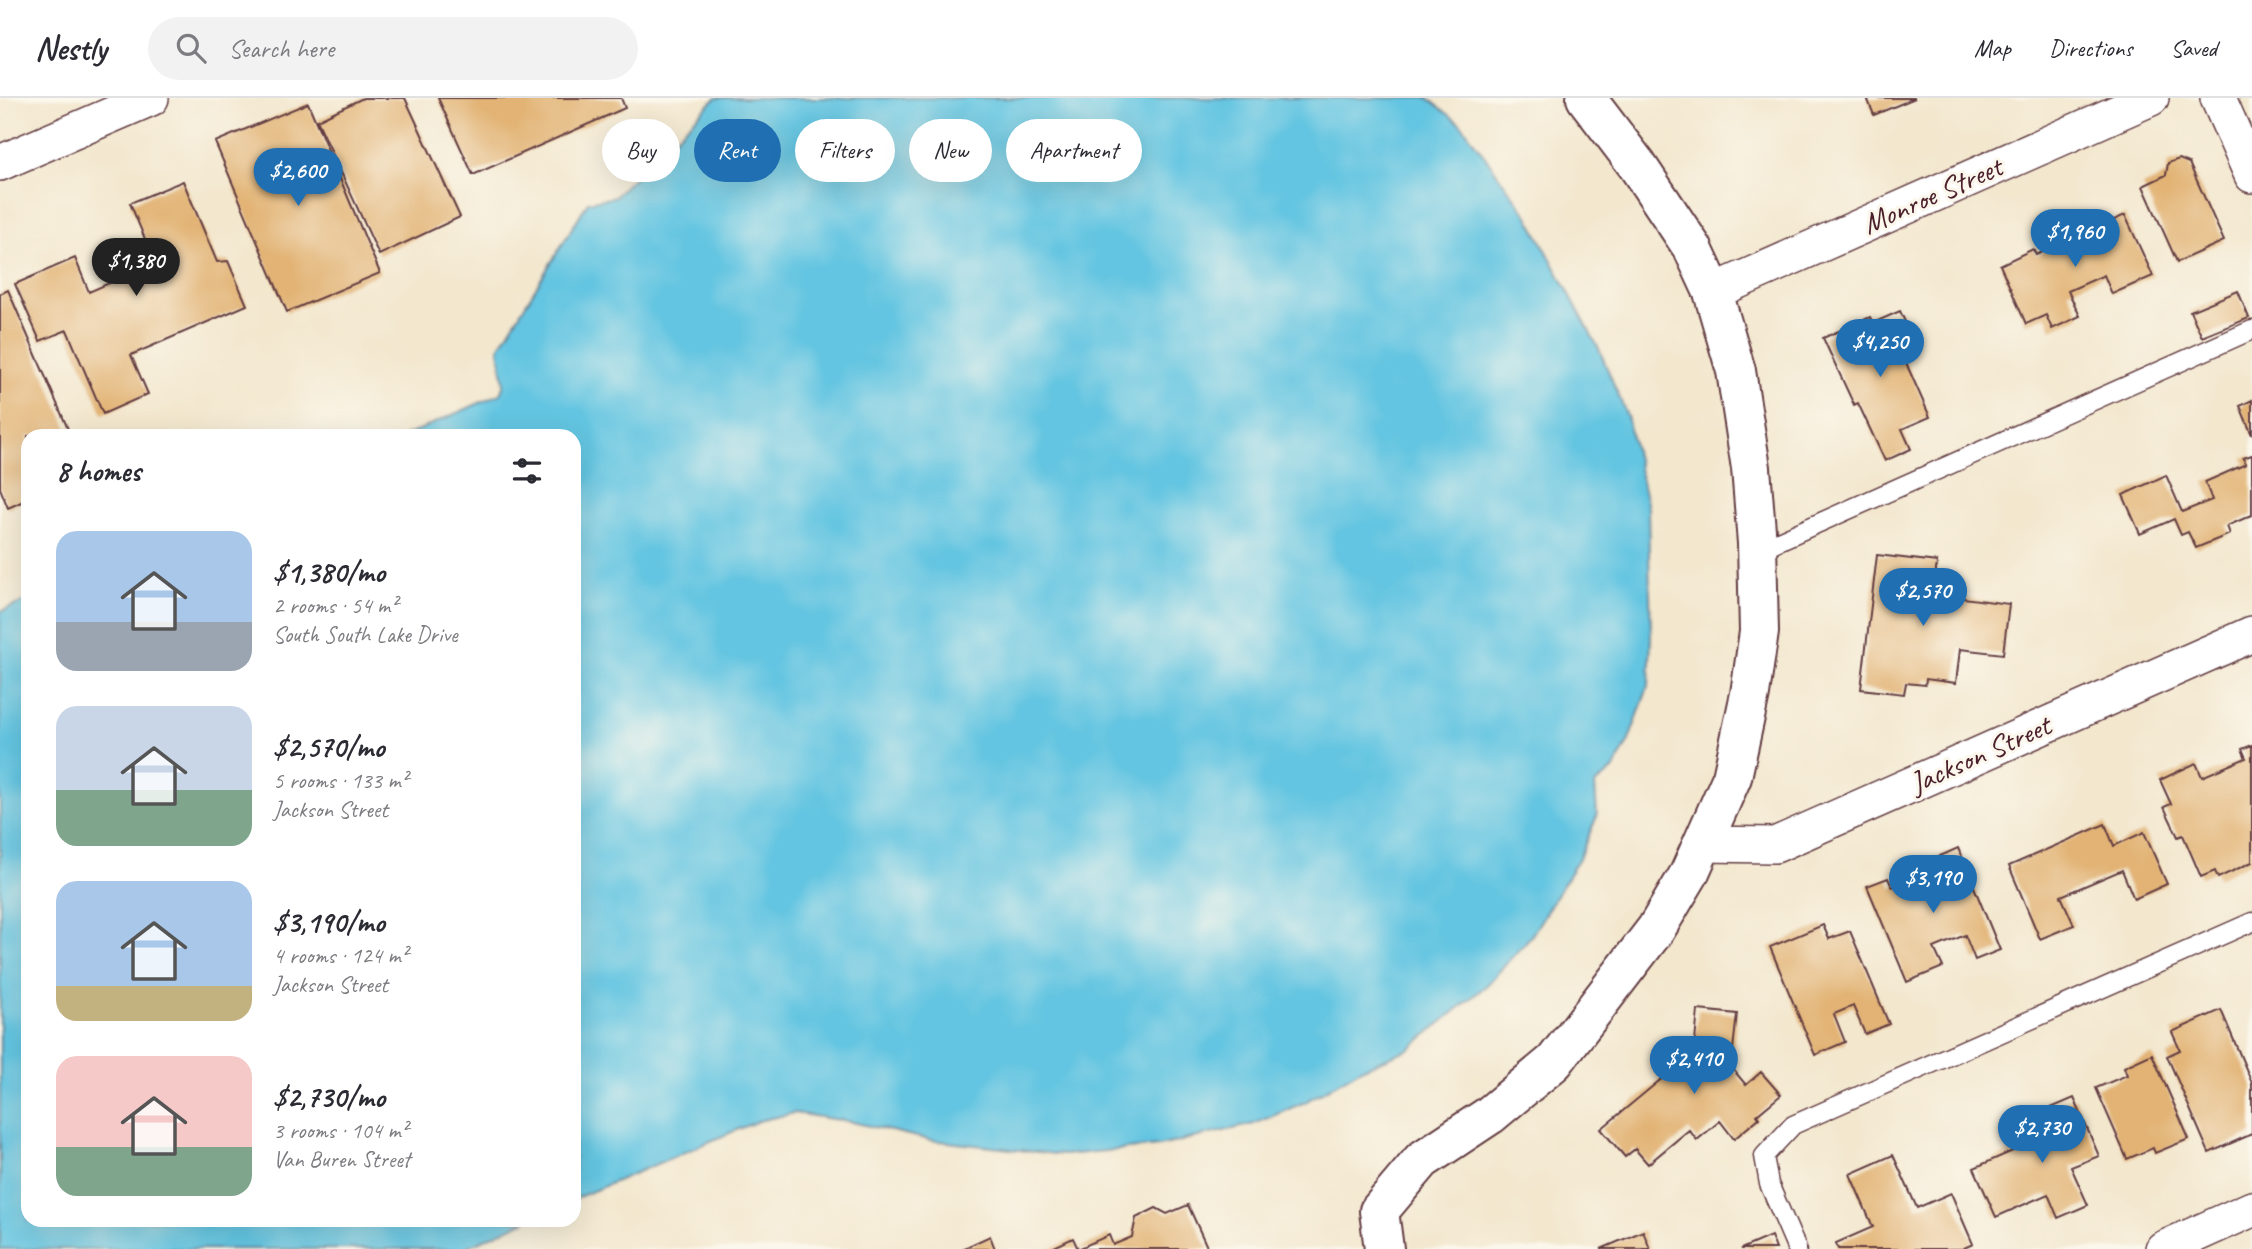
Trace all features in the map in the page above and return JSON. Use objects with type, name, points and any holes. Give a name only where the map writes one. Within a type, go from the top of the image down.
[{"type":"street","points":[[0,163],[150,98]]},
{"type":"street","points":[[1384,1249],[1379,1211],[1422,1160],[1490,1115],[1554,1062],[1656,929],[1689,874],[1732,777],[1750,694],[1759,632],[1756,551],[1751,468],[1736,371],[1713,292],[1693,249],[1637,165],[1586,98]]},
{"type":"street","name":"Monroe Street","points":[[1713,292],[2151,98]]},
{"type":"street","points":[[2218,98],[2252,175]]},
{"type":"street","name":"Jackson Street","points":[[1702,844],[1775,845],[2252,634]]},
{"type":"street","points":[[2162,1249],[2252,1209]]},
{"type":"lane","points":[[1756,551],[2252,330]]},
{"type":"lane","points":[[1797,1249],[1769,1184],[1763,1156],[1793,1125],[2252,922]]},
{"type":"water","points":[[716,98],[1428,98],[1462,125],[1528,216],[1599,349],[1627,416],[1648,508],[1651,637],[1649,684],[1629,740],[1614,769],[1595,785],[1597,816],[1579,858],[1532,935],[1487,985],[1409,1049],[1363,1068],[1305,1102],[1254,1124],[1159,1146],[1064,1155],[930,1140],[852,1122],[794,1113],[758,1121],[581,1196],[581,429],[421,429],[500,394],[504,384],[499,348],[588,202],[614,197],[629,182],[680,182],[680,133],[694,119],[694,182],[781,182],[781,119],[694,119]]},
{"type":"water","points":[[21,603],[21,1227],[511,1227],[462,1249],[0,1249],[0,612]]},
{"type":"building","points":[[363,98],[405,98],[460,217],[379,255],[317,120]]},
{"type":"building","points":[[438,98],[621,98],[625,108],[473,175]]},
{"type":"building","points":[[1867,98],[1915,98],[1874,115]]},
{"type":"building","points":[[308,103],[380,273],[287,312],[215,142]]},
{"type":"building","points":[[2179,159],[2189,163],[2224,241],[2177,262],[2143,186],[2166,175],[2168,163]]},
{"type":"building","points":[[183,181],[217,262],[228,261],[247,305],[131,355],[148,394],[103,414],[67,330],[40,341],[15,284],[75,258],[89,292],[155,263],[130,203]]},
{"type":"building","points":[[2087,215],[2094,229],[2125,215],[2153,276],[2112,294],[2104,275],[2068,291],[2080,316],[2052,329],[2046,315],[2026,324],[2000,265],[2033,249],[2036,255],[2063,243],[2056,229]]},
{"type":"building","points":[[8,290],[68,429],[21,429],[21,502],[8,508],[0,488],[0,294]]},
{"type":"building","points":[[2238,291],[2249,318],[2202,337],[2190,311]]},
{"type":"building","points":[[1900,311],[1913,339],[1898,345],[1930,417],[1902,429],[1911,449],[1885,461],[1858,403],[1854,405],[1823,338],[1870,317],[1873,323]]},
{"type":"building","points":[[2252,400],[2252,435],[2240,406]]},
{"type":"building","points":[[2252,455],[2252,515],[2227,526],[2230,534],[2196,548],[2188,532],[2181,535],[2174,519],[2140,534],[2123,495],[2166,475],[2182,512],[2212,500],[2205,482],[2246,464],[2243,458]]},
{"type":"building","points":[[1877,555],[1937,562],[1933,594],[2009,604],[2003,654],[1960,649],[1956,683],[1926,679],[1925,685],[1906,683],[1904,694],[1861,689]]},
{"type":"building","points":[[2252,745],[2252,862],[2218,878],[2215,871],[2201,877],[2183,835],[2178,837],[2164,807],[2171,804],[2160,780],[2196,763],[2202,777],[2246,758],[2242,749]]},
{"type":"building","points":[[2105,824],[2114,846],[2144,832],[2167,884],[2134,899],[2122,870],[2061,896],[2074,925],[2040,939],[2009,866]]},
{"type":"building","points":[[1958,848],[2000,950],[1975,960],[1965,935],[1934,948],[1943,967],[1907,982],[1867,886],[1888,878],[1892,887],[1935,869],[1931,860]]},
{"type":"building","points":[[1823,925],[1829,939],[1850,931],[1889,1024],[1865,1034],[1853,1006],[1834,1014],[1845,1042],[1815,1055],[1770,947]]},
{"type":"building","points":[[1698,1010],[1737,1014],[1731,1067],[1746,1085],[1761,1072],[1781,1095],[1734,1139],[1720,1121],[1697,1140],[1689,1130],[1648,1164],[1635,1149],[1625,1157],[1601,1129],[1694,1052]]},
{"type":"building","points":[[2221,1010],[2252,1083],[2252,1134],[2209,1153],[2167,1056],[2180,1050],[2172,1032]]},
{"type":"building","points":[[2152,1054],[2189,1139],[2155,1153],[2153,1148],[2127,1159],[2096,1088],[2127,1075],[2124,1067]]},
{"type":"building","points":[[2074,1098],[2099,1156],[2071,1167],[2088,1205],[2058,1218],[2048,1194],[1996,1217],[1974,1168],[2040,1139],[2030,1117]]},
{"type":"building","points":[[1893,1155],[1917,1208],[1951,1193],[1973,1244],[1962,1249],[1838,1249],[1836,1243],[1873,1227],[1850,1174]]},
{"type":"building","points":[[1188,1205],[1208,1249],[1078,1249],[1109,1235],[1113,1245],[1132,1237],[1136,1218],[1156,1208],[1167,1214]]},
{"type":"building","points":[[1643,1231],[1650,1249],[1601,1249]]},
{"type":"building","points":[[990,1236],[995,1249],[962,1249]]},
{"type":"building","points":[[1771,1236],[1776,1249],[1741,1249]]},
{"type":"building","points":[[1073,1238],[1078,1249],[1050,1249]]}]
